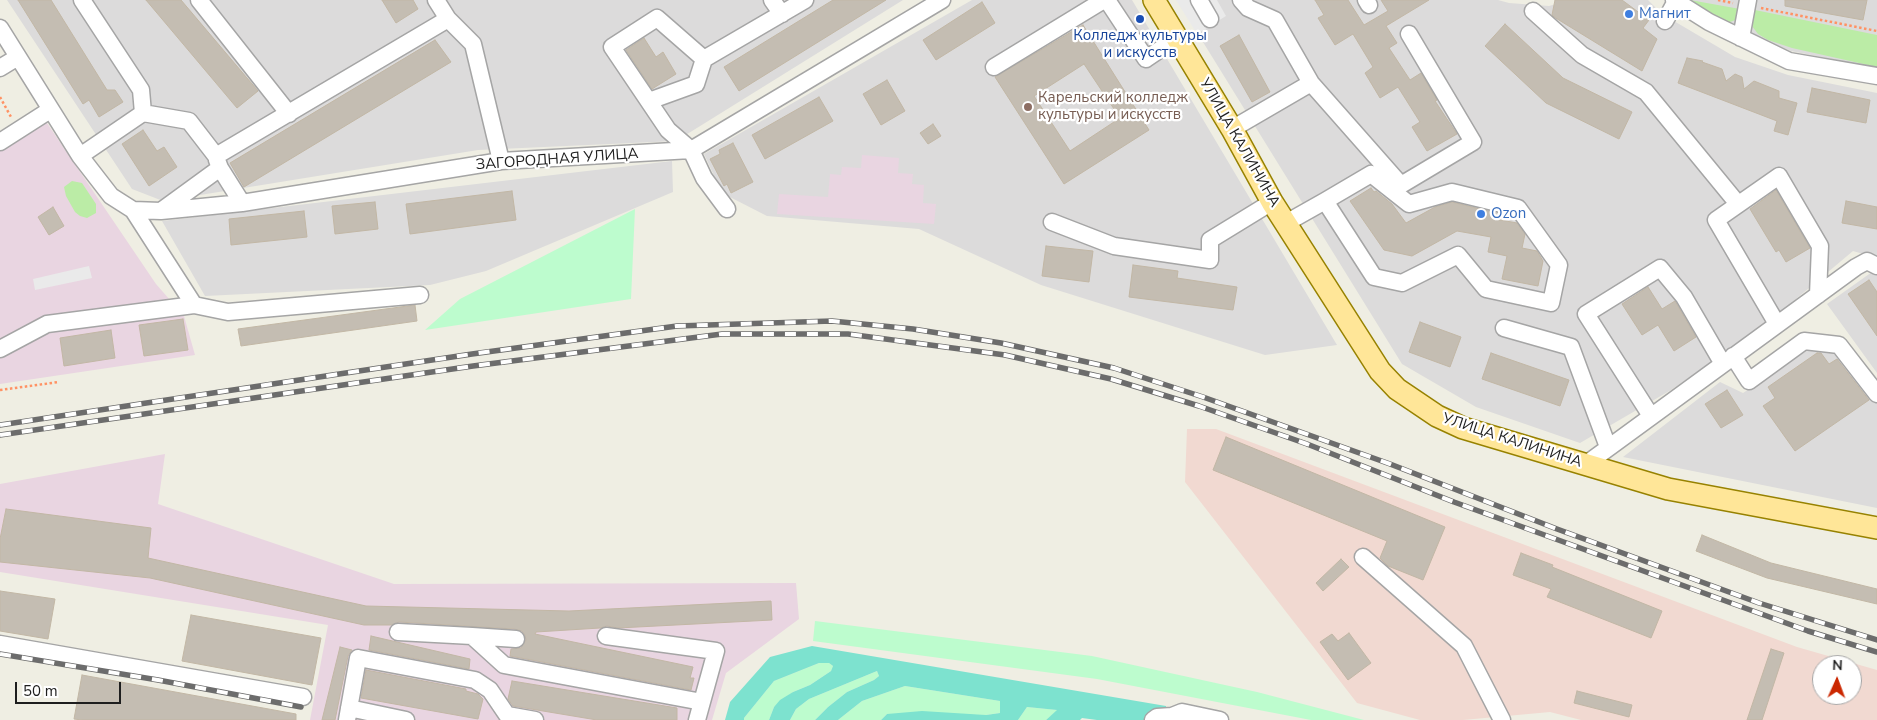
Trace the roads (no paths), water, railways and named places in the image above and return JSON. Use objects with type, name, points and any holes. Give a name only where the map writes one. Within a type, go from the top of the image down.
[{"type":"main road","name":"УЛИЦА КАЛИНИНА","points":[[1154,0],[1232,129],[1272,202],[1380,371],[1398,389],[1436,416],[1463,428],[1668,489],[1877,528]]},
{"type":"street","points":[[82,0],[141,90],[143,113]]},
{"type":"street","points":[[199,0],[289,114]]},
{"type":"street","points":[[436,0],[448,19],[473,44],[501,161]]},
{"type":"street","points":[[772,0],[782,14]]},
{"type":"street","points":[[649,101],[696,84],[704,59],[805,0]]},
{"type":"street","name":"ЗАГОРОДНАЯ УЛИЦА","points":[[133,210],[160,211],[242,203],[501,161],[691,150],[942,0]]},
{"type":"street","points":[[994,68],[1106,0],[1146,59],[1177,38]]},
{"type":"street","points":[[1199,0],[1210,19]]},
{"type":"street","points":[[1241,0],[1248,8],[1275,20],[1311,83],[1401,185],[1473,142],[1410,34]]},
{"type":"street","points":[[1664,21],[1675,0],[1709,22],[1789,61],[1877,76]]},
{"type":"street","points":[[1741,38],[1748,3]]},
{"type":"street","points":[[1533,11],[1582,55],[1646,92],[1738,204]]},
{"type":"street","points":[[704,59],[657,18],[612,46],[668,130],[691,150],[704,178],[727,209]]},
{"type":"street","points":[[160,211],[218,162],[289,114],[448,19]]},
{"type":"street","points":[[0,28],[80,156],[111,196],[133,210],[194,305]]},
{"type":"street","points":[[0,68],[18,57]]},
{"type":"street","points":[[1232,129],[1311,83]]},
{"type":"street","points":[[0,142],[50,110]]},
{"type":"street","points":[[80,156],[143,113],[189,121],[218,162],[242,203]]},
{"type":"street","points":[[1286,223],[1371,174],[1409,204],[1452,192],[1518,208],[1559,265],[1551,303],[1486,288],[1458,255],[1402,283],[1374,277],[1325,201]]},
{"type":"street","points":[[1777,324],[1716,220],[1779,176],[1820,246],[1818,295]]},
{"type":"street","points":[[1052,222],[1114,246],[1210,260],[1210,240],[1272,202]]},
{"type":"street","points":[[1585,464],[1856,267],[1867,261],[1877,266]]},
{"type":"street","points":[[1651,416],[1586,314],[1660,268],[1684,297],[1728,360],[1749,381],[1804,341],[1839,345],[1877,394]]},
{"type":"street","points":[[0,349],[46,324],[194,305],[228,312],[420,295]]},
{"type":"street","points":[[1504,328],[1571,347],[1608,448]]},
{"type":"street","points":[[1363,557],[1464,646],[1502,720]]},
{"type":"street","points":[[398,632],[516,639]]},
{"type":"street","points":[[472,636],[504,665],[702,702]]},
{"type":"street","points":[[606,636],[716,651],[696,720]]},
{"type":"street","points":[[0,644],[303,697]]},
{"type":"street","points":[[406,720],[348,714],[358,658],[476,680],[490,690],[508,718],[535,720]]},
{"type":"street","points":[[1153,720],[1157,717],[1172,718],[1182,712],[1220,720]]},
{"type":"railway","points":[[0,425],[472,354],[677,326],[832,321],[913,329],[1001,343],[1114,368],[1203,397],[1390,464],[1557,529],[1759,603],[1877,640]]},
{"type":"railway","points":[[0,435],[473,366],[722,334],[848,334],[1005,355],[1111,379],[1199,406],[1307,444],[1454,502],[1808,631],[1877,652]]},
{"type":"railway","points":[[0,654],[158,680],[301,707]]},
{"type":"place","name":"Магнит","points":[[1629,14]]},
{"type":"place","name":"Колледж культуры и искусств","points":[[1140,19]]},
{"type":"place","name":"Карельский колледж культуры и искусств","points":[[1028,107]]},
{"type":"place","name":"Ozon","points":[[1481,214]]}]
